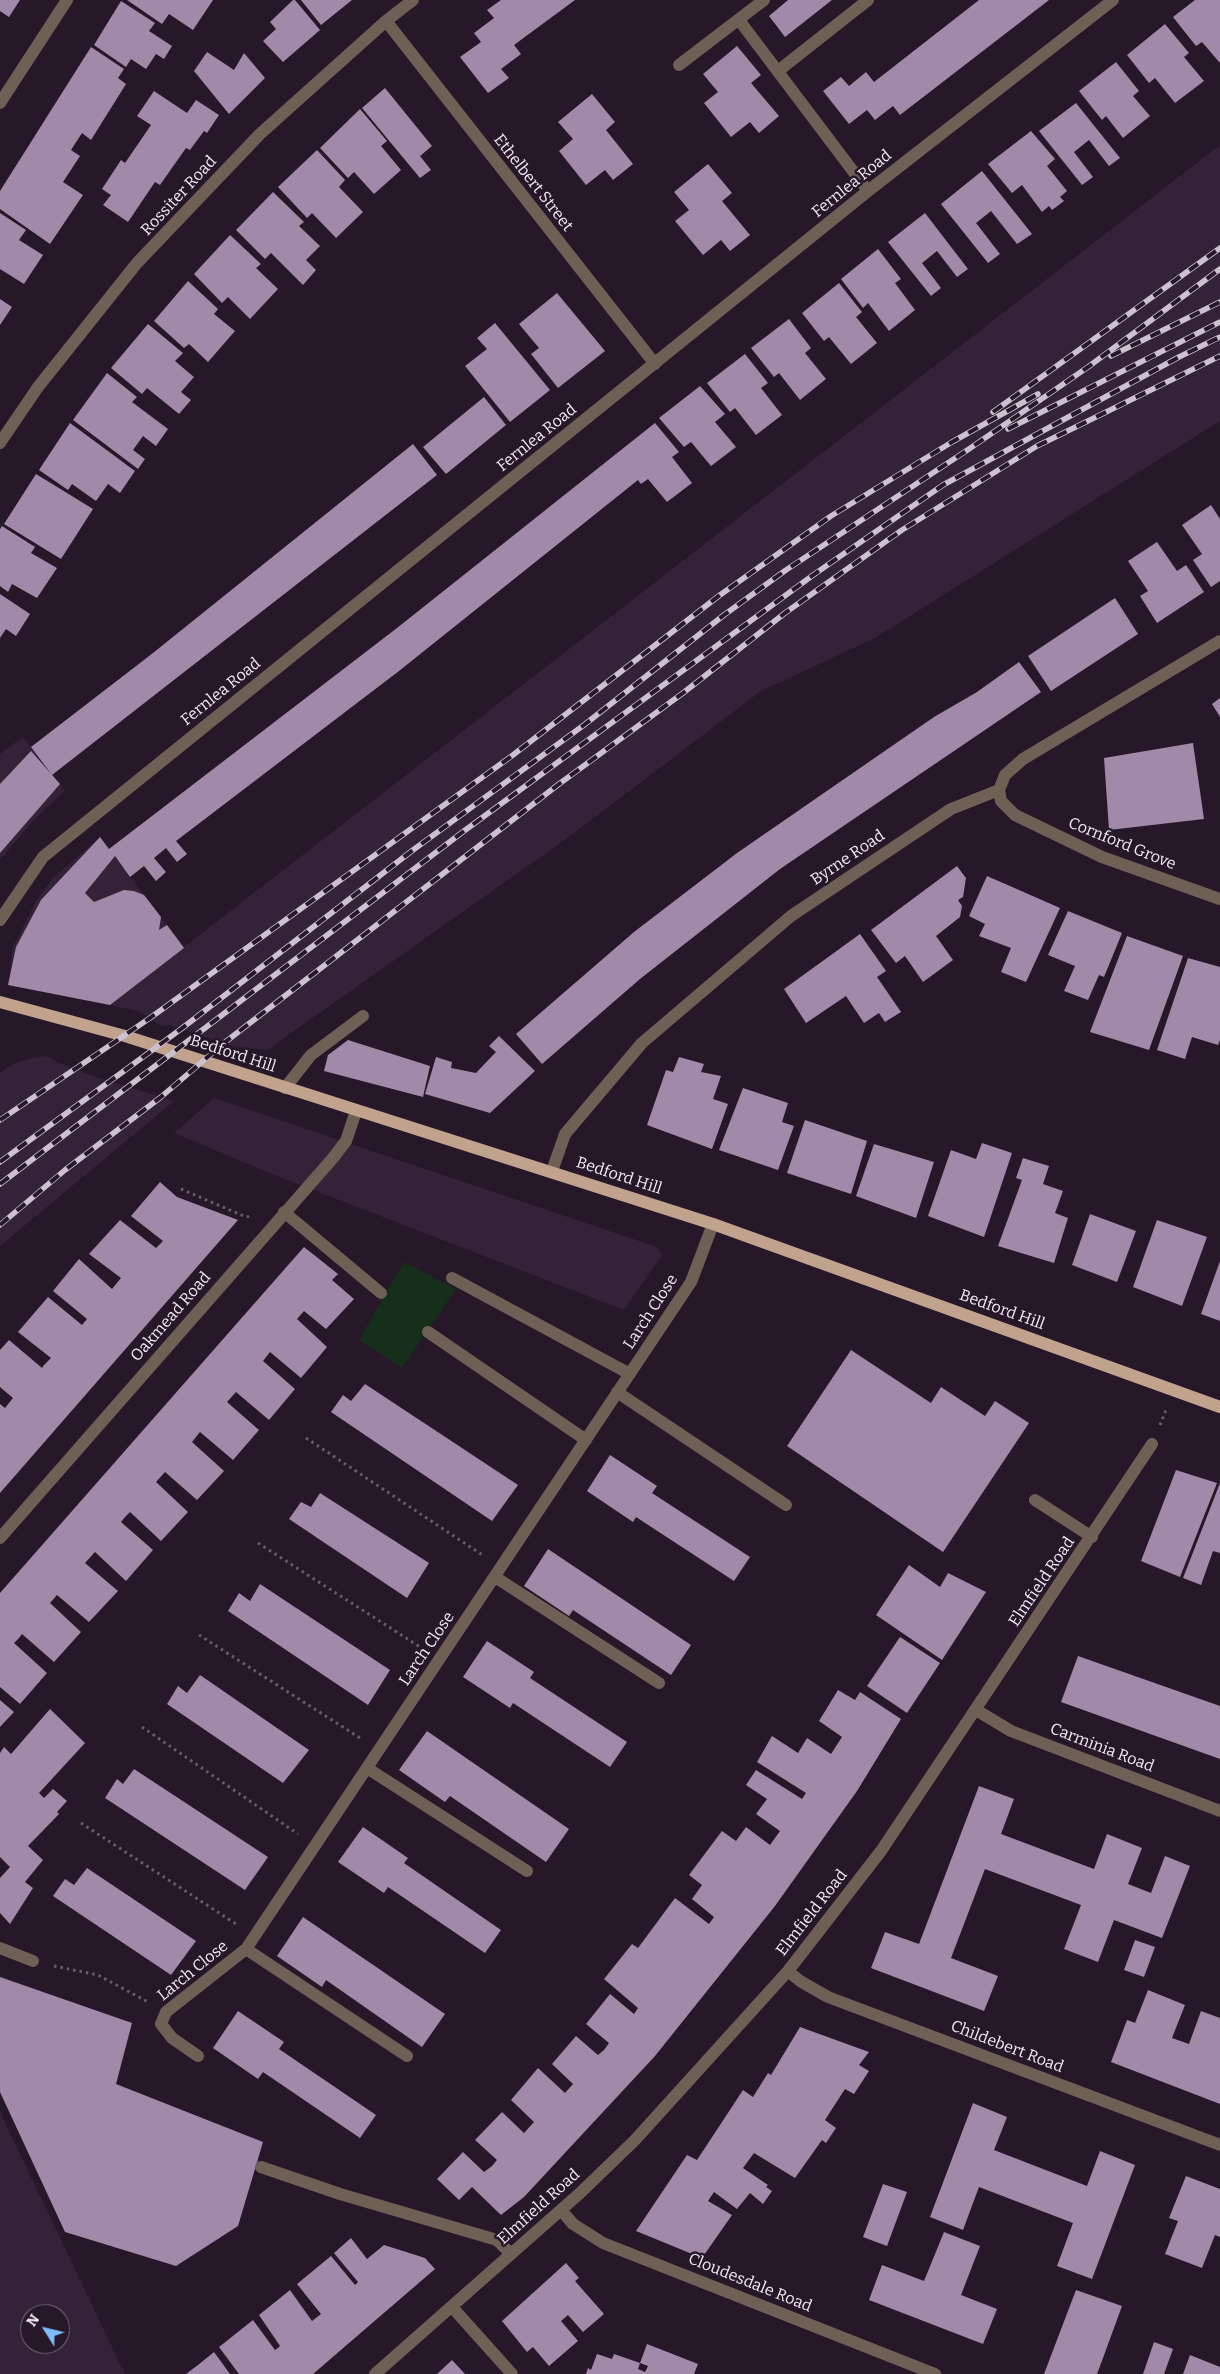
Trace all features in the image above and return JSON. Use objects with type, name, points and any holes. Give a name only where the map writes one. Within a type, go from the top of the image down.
[{"type":"main road","name":"Bedford Hill","points":[[0,1002],[125,1036],[713,1224],[1220,1407]]},
{"type":"street","points":[[0,103],[66,0]]},
{"type":"street","name":"Rossiter Road","points":[[0,443],[38,388],[138,263],[260,134],[386,21],[413,0]]},
{"type":"street","points":[[679,65],[764,0]]},
{"type":"street","points":[[778,71],[868,0]]},
{"type":"street","name":"Fernlea Road","points":[[0,920],[43,856],[868,191],[1113,0]]},
{"type":"street","points":[[739,20],[868,191]]},
{"type":"street","name":"Ethelbert Street","points":[[386,21],[655,364]]},
{"type":"street","points":[[999,790],[1006,775],[1023,759],[1220,641]]},
{"type":"street","name":"Cornford Grove","points":[[999,790],[1001,802],[1015,815],[1102,857],[1220,899]]},
{"type":"street","name":"Byrne Road","points":[[552,1171],[565,1134],[642,1043],[784,922],[951,810],[999,790]]},
{"type":"street","points":[[285,1088],[311,1055],[364,1016]]},
{"type":"street","name":"Oakmead Road","points":[[0,1538],[346,1140],[356,1111]]},
{"type":"street","points":[[284,1212],[381,1293]]},
{"type":"street","name":"Larch Close","points":[[198,2056],[172,2038],[161,2024],[166,2012],[246,1949],[691,1282],[713,1224]]},
{"type":"street","points":[[452,1278],[630,1374]]},
{"type":"street","points":[[428,1332],[586,1440]]},
{"type":"street","points":[[617,1392],[786,1505]]},
{"type":"street","name":"Elmfield Road","points":[[374,2374],[561,2210],[635,2140],[788,1971],[881,1851],[1092,1537],[1152,1444]]},
{"type":"street","points":[[1035,1500],[1092,1537]]},
{"type":"street","points":[[498,1572],[659,1683]]},
{"type":"street","name":"Carminia Road","points":[[976,1710],[1011,1731],[1220,1811]]},
{"type":"street","points":[[367,1768],[527,1871]]},
{"type":"street","points":[[0,1948],[33,1961]]},
{"type":"street","points":[[246,1949],[407,2056]]},
{"type":"street","name":"Childebert Road","points":[[788,1971],[800,1981],[828,1996],[1220,2145]]},
{"type":"street","points":[[261,2167],[340,2194],[497,2240],[511,2254]]},
{"type":"street","name":"Cloudesdale Road","points":[[561,2210],[573,2224],[603,2242],[935,2374]]},
{"type":"street","points":[[452,2307],[512,2374]]},
{"type":"path","points":[[181,1189],[246,1217],[284,1212]]},
{"type":"path","points":[[1152,1444],[1175,1390]]},
{"type":"path","points":[[306,1438],[498,1572]]},
{"type":"path","points":[[258,1543],[382,1625],[440,1659]]},
{"type":"path","points":[[200,1635],[342,1728],[380,1748]]},
{"type":"path","points":[[142,1727],[315,1846]]},
{"type":"path","points":[[81,1823],[255,1936]]},
{"type":"path","points":[[33,1961],[98,1975],[166,2012]]},
{"type":"shaded area","points":[[1220,145],[1220,421],[875,638],[761,691],[566,839],[267,1050],[236,1047],[170,1025],[161,1026],[139,1011],[8,985],[13,947],[37,899],[53,878],[100,837],[184,947]]},
{"type":"shaded area","points":[[23,737],[65,790],[33,821],[0,860],[0,754]]},
{"type":"shaded area","points":[[47,1056],[57,1062],[99,1078],[174,1101],[0,1246],[0,1073],[15,1063]]},
{"type":"shaded area","points":[[214,1098],[657,1247],[662,1255],[624,1310],[277,1176],[174,1133]]},
{"type":"shaded area","points":[[0,2112],[125,2374],[0,2374]]},
{"type":"green space","points":[[404,1262],[456,1289],[402,1368],[359,1340]]},
{"type":"building","points":[[0,0],[20,0],[9,17],[0,11]]},
{"type":"building","points":[[127,0],[213,0],[193,30],[169,14],[162,24]]},
{"type":"building","points":[[293,0],[320,30],[283,62],[263,41],[276,29],[270,22]]},
{"type":"building","points":[[301,0],[352,0],[321,25]]},
{"type":"building","points":[[501,0],[575,0],[514,45],[521,54],[501,69],[509,78],[488,93],[460,57],[481,42],[474,33],[494,18],[487,10]]},
{"type":"building","points":[[788,0],[832,0],[785,37],[769,16]]},
{"type":"building","points":[[979,0],[1049,0],[900,115],[893,106],[875,120],[867,110],[849,124],[823,91],[841,77],[849,86],[866,72],[874,82]]},
{"type":"building","points":[[1195,0],[1220,0],[1220,63],[1202,42],[1196,46],[1173,17]]},
{"type":"building","points":[[121,1],[155,23],[149,31],[172,46],[164,59],[156,54],[146,69],[131,59],[126,67],[94,45]]},
{"type":"building","points":[[1165,24],[1189,53],[1184,57],[1204,81],[1175,103],[1155,78],[1149,83],[1127,55]]},
{"type":"building","points":[[737,46],[761,75],[751,83],[779,116],[759,133],[750,122],[731,137],[704,103],[718,92],[703,74]]},
{"type":"building","points":[[91,47],[124,69],[118,78],[126,84],[91,140],[82,133],[71,150],[80,156],[63,182],[83,195],[50,244],[0,209],[0,191]]},
{"type":"building","points":[[207,52],[234,70],[244,53],[265,78],[229,114],[194,71]]},
{"type":"building","points":[[1116,62],[1139,91],[1133,96],[1150,116],[1123,138],[1106,116],[1102,120],[1079,91]]},
{"type":"building","points":[[385,88],[432,146],[420,156],[431,170],[420,178],[362,108]]},
{"type":"building","points":[[154,91],[187,113],[196,100],[219,115],[207,133],[204,131],[190,150],[186,148],[160,185],[155,182],[128,222],[103,205],[111,195],[102,189],[121,160],[125,163],[151,125],[137,116]]},
{"type":"building","points":[[592,94],[615,122],[606,130],[633,164],[613,180],[605,170],[586,185],[559,151],[573,139],[558,122]]},
{"type":"building","points":[[1076,103],[1120,158],[1109,166],[1089,140],[1074,152],[1093,177],[1082,185],[1039,131]]},
{"type":"building","points":[[360,109],[387,141],[381,146],[401,170],[374,194],[354,172],[348,178],[320,148]]},
{"type":"building","points":[[1031,131],[1055,159],[1047,166],[1067,191],[1060,197],[1064,201],[1052,210],[1049,206],[1042,212],[1022,185],[1012,193],[988,164]]},
{"type":"building","points":[[317,150],[345,180],[339,187],[363,212],[336,238],[312,213],[307,218],[278,187]]},
{"type":"building","points":[[708,164],[732,193],[722,201],[750,235],[730,251],[721,240],[703,255],[675,221],[689,210],[674,192]]},
{"type":"building","points":[[982,171],[1032,234],[1017,244],[991,211],[976,223],[1000,254],[988,263],[941,204]]},
{"type":"building","points":[[273,192],[304,222],[299,226],[320,246],[306,260],[316,270],[303,285],[271,253],[265,259],[236,230]]},
{"type":"building","points":[[0,213],[26,230],[19,240],[43,255],[24,284],[0,269]]},
{"type":"building","points":[[925,213],[968,269],[957,277],[937,251],[922,263],[941,288],[931,296],[888,242]]},
{"type":"building","points":[[230,235],[261,264],[256,268],[278,289],[250,319],[228,297],[222,303],[194,274]]},
{"type":"building","points":[[878,249],[901,279],[895,283],[915,310],[889,331],[868,303],[863,308],[841,279]]},
{"type":"building","points":[[188,281],[218,309],[214,314],[235,331],[208,362],[189,344],[184,348],[154,321]]},
{"type":"building","points":[[839,283],[862,312],[856,317],[877,343],[851,364],[829,337],[824,341],[802,313]]},
{"type":"building","points":[[557,293],[605,351],[558,388],[531,354],[539,348],[519,324]]},
{"type":"building","points":[[0,299],[12,307],[0,325]]},
{"type":"building","points":[[789,319],[811,348],[805,353],[826,379],[800,400],[779,373],[774,377],[751,348]]},
{"type":"building","points":[[495,323],[550,390],[510,422],[465,366],[487,349],[477,338]]},
{"type":"building","points":[[148,324],[183,353],[175,361],[194,377],[181,392],[191,400],[179,414],[147,388],[142,394],[111,368]]},
{"type":"building","points":[[745,354],[768,383],[761,388],[782,415],[756,435],[735,408],[730,412],[707,383]]},
{"type":"building","points":[[107,373],[137,397],[132,402],[168,429],[156,446],[143,436],[133,450],[145,459],[138,469],[73,420]]},
{"type":"building","points":[[700,386],[725,414],[715,422],[736,447],[711,466],[691,442],[684,447],[659,418]]},
{"type":"building","points":[[484,397],[506,425],[446,474],[423,447]]},
{"type":"building","points":[[70,423],[135,471],[120,493],[108,484],[96,501],[72,484],[68,490],[39,470]]},
{"type":"building","points":[[655,423],[679,452],[672,457],[692,483],[667,502],[648,479],[641,484],[638,480],[399,671],[176,841],[187,854],[177,862],[166,848],[154,858],[166,872],[156,881],[144,866],[130,877],[115,856],[85,893],[94,902],[124,890],[144,895],[161,917],[159,930],[167,925],[184,948],[110,1005],[8,985],[16,947],[41,900],[100,837],[109,849],[397,628]]},
{"type":"building","points":[[413,444],[437,475],[52,775],[31,747],[153,653]]},
{"type":"building","points":[[36,474],[93,509],[61,559],[4,524]]},
{"type":"building","points":[[1211,505],[1220,519],[1220,581],[1211,587],[1193,560],[1202,554],[1182,525]]},
{"type":"building","points":[[2,526],[35,547],[31,553],[57,568],[37,598],[12,584],[8,592],[0,586],[0,529]]},
{"type":"building","points":[[1157,542],[1177,571],[1186,565],[1204,592],[1157,623],[1140,596],[1148,591],[1128,561]]},
{"type":"building","points":[[0,594],[30,614],[16,636],[6,629],[0,638]]},
{"type":"building","points":[[1115,598],[1138,634],[1051,691],[1028,656]]},
{"type":"building","points":[[1019,662],[1041,692],[780,869],[640,979],[542,1064],[516,1034],[634,932],[737,853],[934,717],[977,692]]},
{"type":"building","points":[[1220,698],[1220,717],[1212,704]]},
{"type":"building","points":[[1193,743],[1204,819],[1109,830],[1104,758]]},
{"type":"building","points":[[31,751],[60,784],[0,853],[0,784]]},
{"type":"building","points":[[957,866],[966,878],[963,897],[958,900],[962,906],[960,917],[936,936],[953,960],[923,982],[905,956],[896,963],[871,930]]},
{"type":"building","points":[[987,876],[1060,908],[1026,982],[1001,972],[1011,948],[979,936],[985,924],[969,916]]},
{"type":"building","points":[[1068,911],[1122,933],[1104,977],[1099,975],[1088,1000],[1064,991],[1075,966],[1048,955]]},
{"type":"building","points":[[860,934],[886,971],[877,977],[901,1012],[885,1022],[879,1013],[864,1023],[846,996],[806,1023],[784,989]]},
{"type":"building","points":[[1127,936],[1183,956],[1149,1050],[1090,1032]]},
{"type":"building","points":[[1188,958],[1220,967],[1220,1040],[1218,1045],[1192,1037],[1185,1059],[1157,1050]]},
{"type":"building","points":[[499,1036],[535,1071],[490,1113],[425,1094],[436,1057],[452,1062],[451,1068],[476,1073],[496,1052],[489,1046]]},
{"type":"building","points":[[348,1040],[430,1066],[423,1097],[324,1071],[328,1055]]},
{"type":"building","points":[[679,1057],[704,1064],[701,1072],[721,1076],[713,1099],[728,1104],[712,1149],[647,1125],[666,1070],[673,1072]]},
{"type":"building","points":[[743,1088],[788,1103],[782,1122],[794,1126],[778,1170],[719,1150]]},
{"type":"building","points":[[805,1120],[867,1141],[851,1194],[787,1173]]},
{"type":"building","points":[[982,1143],[1012,1153],[984,1237],[928,1216],[951,1150],[976,1159]]},
{"type":"building","points":[[874,1144],[934,1162],[916,1218],[856,1196]]},
{"type":"building","points":[[1023,1158],[1049,1166],[1043,1184],[1063,1191],[1055,1213],[1068,1218],[1054,1263],[998,1246],[1022,1180],[1016,1178]]},
{"type":"building","points":[[160,1182],[177,1197],[238,1220],[0,1493],[0,1404],[5,1408],[13,1398],[0,1387],[0,1350],[9,1340],[42,1368],[51,1358],[18,1332],[48,1297],[82,1325],[87,1319],[53,1291],[79,1259],[112,1289],[121,1278],[89,1254],[120,1220],[156,1248],[163,1241],[131,1216]]},
{"type":"building","points":[[1090,1214],[1136,1231],[1117,1282],[1072,1265]]},
{"type":"building","points":[[1157,1220],[1207,1237],[1182,1306],[1133,1287]]},
{"type":"building","points":[[304,1247],[338,1274],[332,1280],[354,1299],[326,1329],[304,1311],[297,1319],[327,1347],[301,1378],[270,1352],[263,1361],[295,1389],[269,1420],[236,1392],[227,1402],[259,1430],[233,1460],[200,1432],[192,1442],[224,1471],[197,1500],[165,1472],[156,1482],[188,1512],[161,1541],[130,1512],[125,1517],[121,1522],[153,1550],[126,1581],[95,1552],[85,1563],[118,1591],[89,1622],[57,1595],[50,1603],[81,1632],[54,1662],[22,1634],[14,1643],[47,1673],[20,1704],[0,1687],[0,1593]]},
{"type":"building","points":[[1220,1261],[1220,1321],[1201,1314]]},
{"type":"building","points":[[851,1350],[931,1403],[941,1387],[985,1416],[995,1401],[1029,1423],[943,1552],[787,1446]]},
{"type":"building","points":[[365,1384],[518,1485],[492,1521],[331,1412],[343,1395],[351,1401]]},
{"type":"building","points":[[610,1455],[657,1486],[652,1493],[750,1557],[734,1581],[636,1517],[633,1522],[587,1491]]},
{"type":"building","points":[[1176,1470],[1217,1483],[1180,1577],[1141,1561]]},
{"type":"building","points":[[1220,1483],[1220,1553],[1213,1551],[1201,1585],[1183,1578]]},
{"type":"building","points":[[320,1493],[429,1563],[407,1598],[289,1519],[301,1502],[311,1507]]},
{"type":"building","points":[[548,1549],[691,1645],[671,1675],[573,1610],[569,1616],[524,1586]]},
{"type":"building","points":[[909,1565],[940,1587],[948,1573],[986,1592],[942,1660],[876,1615]]},
{"type":"building","points":[[260,1584],[390,1670],[368,1705],[228,1611],[239,1593],[250,1601]]},
{"type":"building","points":[[900,1637],[940,1663],[907,1713],[867,1686]]},
{"type":"building","points":[[487,1641],[534,1672],[530,1678],[627,1742],[610,1767],[513,1703],[510,1708],[463,1677]]},
{"type":"building","points":[[1078,1656],[1220,1706],[1220,1759],[1061,1702]]},
{"type":"building","points":[[200,1675],[309,1750],[283,1783],[167,1704],[178,1686],[187,1693]]},
{"type":"building","points":[[838,1690],[855,1700],[860,1692],[901,1719],[857,1791],[775,1906],[655,2056],[524,2197],[501,2215],[472,2187],[459,2200],[437,2179],[463,2152],[484,2172],[492,2166],[497,2160],[475,2140],[502,2112],[524,2133],[534,2122],[511,2100],[538,2068],[565,2093],[573,2084],[552,2064],[576,2036],[598,2055],[604,2050],[609,2043],[586,2024],[610,1994],[634,2014],[638,2008],[604,1979],[632,1944],[638,1948],[675,1898],[709,1924],[714,1917],[692,1899],[702,1885],[689,1875],[722,1831],[736,1841],[746,1827],[770,1845],[780,1831],[756,1814],[767,1799],[746,1785],[756,1770],[802,1799],[806,1793],[757,1762],[772,1736],[798,1753],[807,1738],[831,1754],[842,1737],[819,1721]]},
{"type":"building","points":[[0,1700],[14,1712],[0,1727]]},
{"type":"building","points":[[50,1709],[85,1743],[39,1793],[44,1798],[53,1789],[67,1801],[57,1812],[59,1814],[28,1846],[43,1860],[25,1882],[33,1888],[10,1924],[0,1913],[0,1878],[10,1867],[0,1857],[0,1753],[4,1747],[11,1754]]},
{"type":"building","points":[[427,1731],[569,1829],[546,1862],[450,1796],[445,1802],[399,1770]]},
{"type":"building","points":[[134,1769],[268,1857],[245,1890],[105,1798],[117,1779],[123,1784]]},
{"type":"building","points":[[979,1786],[1014,1799],[1001,1834],[1094,1869],[1107,1834],[1142,1848],[1128,1884],[1151,1893],[1165,1856],[1190,1866],[1162,1938],[1114,1920],[1098,1962],[1064,1949],[1081,1905],[985,1869],[951,1958],[998,1976],[984,2011],[871,1968],[885,1932],[919,1944]]},
{"type":"building","points":[[363,1827],[408,1858],[404,1863],[501,1930],[485,1953],[388,1887],[384,1893],[338,1862]]},
{"type":"building","points":[[87,1868],[196,1941],[171,1975],[53,1896],[65,1879],[74,1885]]},
{"type":"building","points":[[303,1917],[445,2014],[422,2047],[326,1980],[322,1987],[277,1956]]},
{"type":"building","points":[[1135,1940],[1155,1947],[1144,1977],[1124,1970]]},
{"type":"building","points":[[0,1977],[132,2023],[116,2084],[263,2142],[238,2226],[176,2266],[65,2232],[0,2092]]},
{"type":"building","points":[[1148,1990],[1185,2005],[1172,2038],[1189,2044],[1201,2011],[1220,2018],[1220,2104],[1111,2062],[1127,2020],[1135,2023]]},
{"type":"building","points":[[238,2011],[284,2042],[279,2049],[376,2115],[360,2138],[263,2072],[258,2079],[213,2048]]},
{"type":"building","points":[[800,2027],[869,2052],[859,2065],[869,2071],[854,2094],[845,2089],[825,2120],[836,2128],[826,2143],[822,2140],[795,2178],[754,2153],[743,2168],[768,2185],[766,2187],[772,2191],[763,2204],[750,2193],[737,2209],[714,2192],[708,2201],[732,2215],[702,2258],[636,2231],[687,2155],[697,2160],[743,2090],[753,2097],[768,2073],[771,2075]]},
{"type":"building","points":[[973,2103],[1007,2117],[994,2150],[1087,2186],[1100,2151],[1135,2165],[1092,2279],[1057,2266],[1073,2223],[979,2187],[963,2230],[930,2217]]},
{"type":"building","points":[[1186,2176],[1220,2189],[1220,2237],[1215,2235],[1202,2268],[1165,2254],[1178,2221],[1169,2218]]},
{"type":"building","points":[[883,2184],[907,2192],[887,2246],[863,2237]]},
{"type":"building","points":[[944,2232],[980,2246],[961,2295],[997,2309],[983,2344],[869,2300],[882,2265],[924,2281]]},
{"type":"building","points":[[351,2238],[367,2259],[384,2245],[425,2258],[435,2269],[313,2374],[239,2374],[219,2347],[253,2320],[275,2350],[278,2348],[280,2346],[259,2315],[290,2290],[312,2321],[321,2314],[297,2284],[331,2256],[355,2285],[358,2282],[334,2253]]},
{"type":"building","points":[[566,2263],[579,2278],[575,2281],[604,2314],[583,2332],[568,2315],[561,2321],[578,2341],[549,2366],[533,2347],[527,2352],[502,2321]]},
{"type":"building","points":[[1076,2290],[1122,2306],[1097,2374],[1044,2374]]},
{"type":"building","points":[[1154,2342],[1173,2349],[1164,2374],[1143,2374]]},
{"type":"building","points":[[647,2344],[698,2364],[694,2374],[586,2374],[588,2368],[591,2370],[597,2354],[612,2359],[614,2354],[640,2363]],"holes":[[[640,2363],[648,2366],[645,2372],[638,2369]]]},
{"type":"building","points":[[214,2352],[230,2374],[186,2374],[198,2365]]},
{"type":"building","points":[[1190,2355],[1220,2367],[1220,2374],[1183,2374]]},
{"type":"building","points":[[452,2360],[465,2374],[437,2374]]},
{"type":"railway","points":[[993,412],[1220,248]]},
{"type":"railway","points":[[0,1162],[181,1029],[413,850],[584,725],[724,615],[786,570],[969,449],[1088,367],[1220,269]]},
{"type":"railway","points":[[1111,356],[1220,302]]},
{"type":"railway","points":[[1008,429],[1220,322]]},
{"type":"railway","points":[[0,1184],[464,831],[816,573],[943,485],[1179,357],[1220,337]]},
{"type":"railway","points":[[0,1225],[65,1170],[161,1097],[224,1043],[559,784],[683,693],[785,613],[902,530],[1037,446],[1220,356]]},
{"type":"railway","points":[[0,1120],[150,1018],[513,755],[720,595],[831,516],[952,442],[1038,394]]}]
